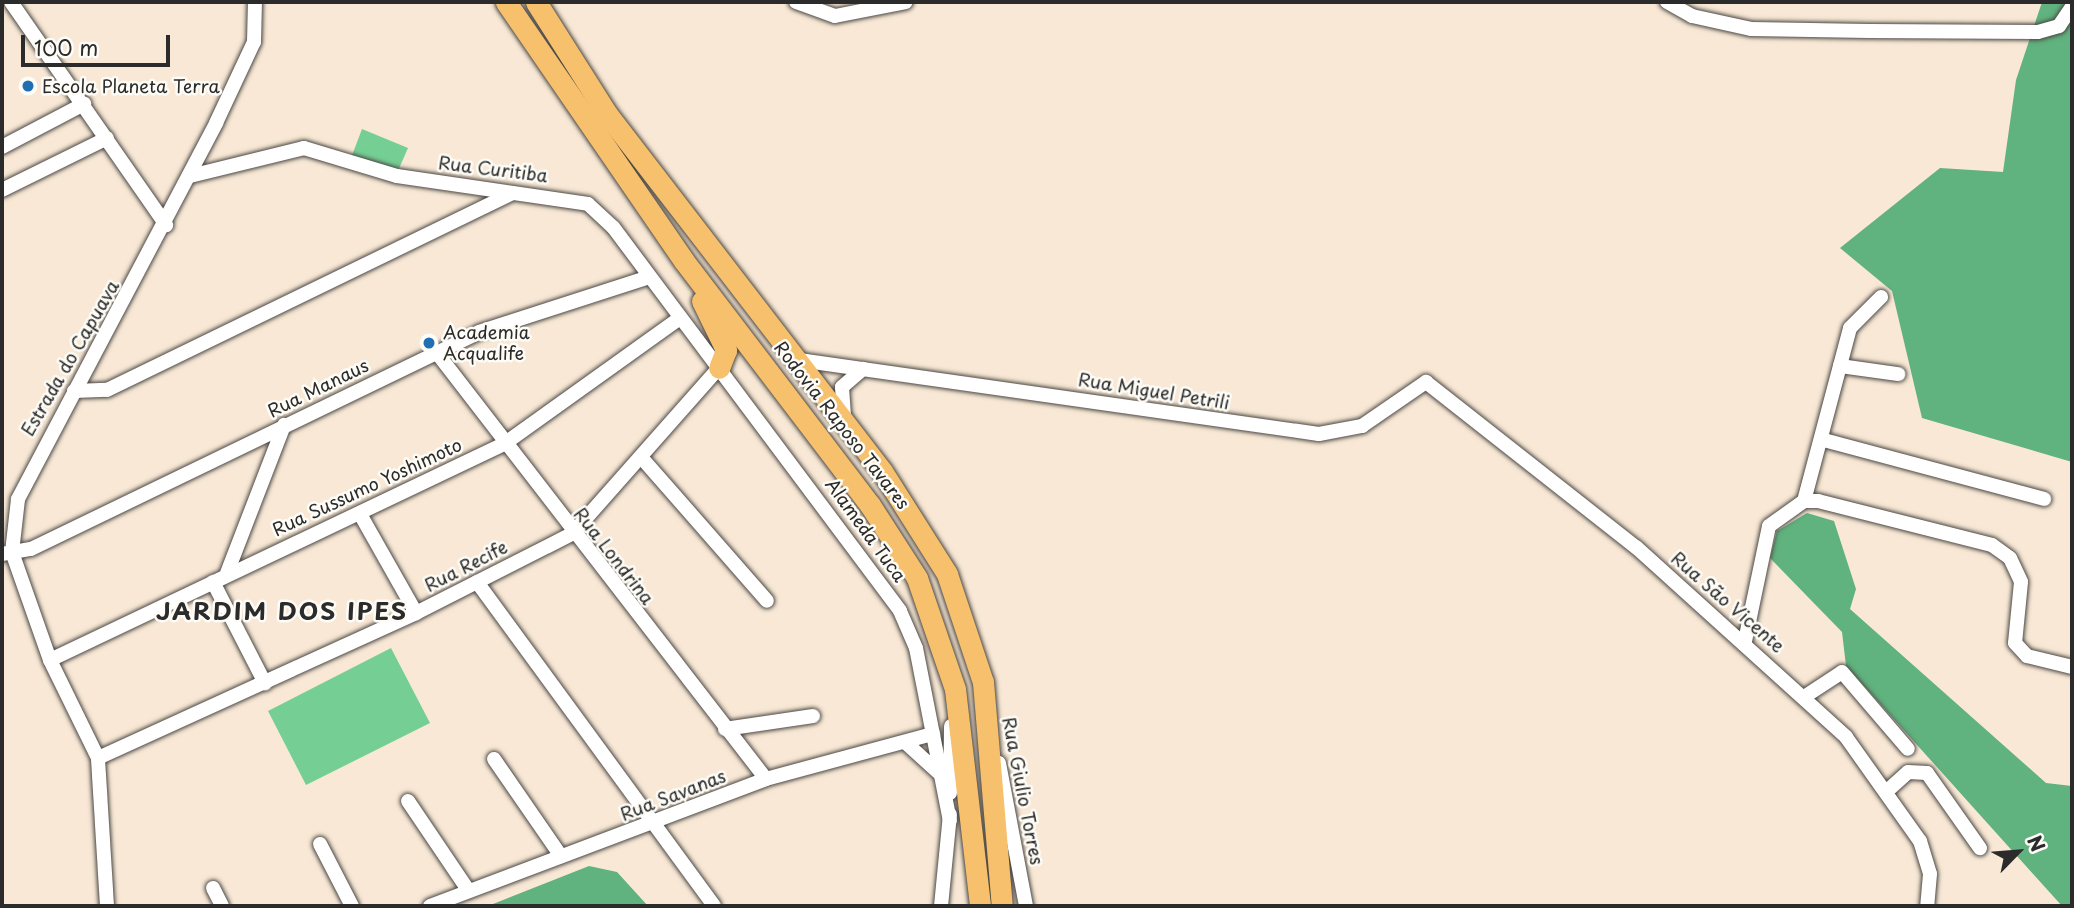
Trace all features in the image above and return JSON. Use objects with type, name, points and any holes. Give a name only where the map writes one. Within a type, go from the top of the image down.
[{"type":"highway","name":"Rodovia Raposo Tavares","points":[[506,2],[684,261],[900,549],[946,652],[961,724],[980,906]]},
{"type":"highway","name":"Rodovia Raposo Tavares","points":[[536,2],[607,114],[790,359],[906,505],[947,574],[983,682],[1002,906]]},
{"type":"highway","points":[[684,261],[726,350],[719,368]]},
{"type":"street","points":[[11,2],[166,225]]},
{"type":"street","name":"Estrada do Capuava","points":[[107,906],[98,758],[50,660],[7,553],[18,499],[166,225],[254,42],[255,2]]},
{"type":"street","points":[[796,2],[835,16],[906,2]]},
{"type":"street","points":[[1667,2],[1692,16],[1751,29],[2051,31],[2072,7]]},
{"type":"street","points":[[2,147],[84,104]]},
{"type":"street","points":[[2,191],[107,138]]},
{"type":"street","name":"Rua Curitiba","points":[[190,176],[304,149],[397,176],[588,204],[649,277],[719,368]]},
{"type":"street","points":[[74,391],[107,390],[513,193]]},
{"type":"street","name":"Rua Manaus","points":[[7,553],[488,329],[649,277]]},
{"type":"street","points":[[1745,641],[1761,544],[1769,526],[1804,501],[1824,440],[1840,366],[1855,319],[1881,297]]},
{"type":"street","name":"Rua Sussumo Yoshimoto","points":[[50,660],[227,573],[360,514],[505,444],[680,318]]},
{"type":"street","name":"Rua Londrina","points":[[437,352],[572,534],[766,779]]},
{"type":"street","name":"Rua Miguel Petrili","points":[[790,359],[1319,433],[1362,426],[1426,382]]},
{"type":"street","points":[[1840,366],[1898,374]]},
{"type":"street","name":"Rua Recife","points":[[98,758],[416,613],[572,534],[719,368]]},
{"type":"street","name":"Alameda Tuca","points":[[719,368],[900,611],[916,648],[950,821]]},
{"type":"street","points":[[852,436],[841,396],[848,377],[863,369]]},
{"type":"street","name":"Rua São Vicente","points":[[1426,382],[1745,641],[1804,697],[1887,791],[1920,841],[1930,874],[1927,906]]},
{"type":"street","points":[[227,573],[284,425]]},
{"type":"street","points":[[1824,440],[2044,499]]},
{"type":"street","points":[[641,457],[767,601]]},
{"type":"street","points":[[2,505],[18,499]]},
{"type":"street","points":[[1804,501],[1992,545],[2010,558],[2021,582],[2015,643],[2026,656],[2072,667]]},
{"type":"street","points":[[360,514],[416,613]]},
{"type":"street","points":[[213,582],[265,683]]},
{"type":"street","points":[[477,582],[656,823],[714,906]]},
{"type":"street","name":"Alameda Tuca","points":[[942,906],[950,821],[946,652]]},
{"type":"street","points":[[1804,697],[1842,672],[1908,749]]},
{"type":"street","name":"Rua Giulio Torres","points":[[983,682],[1026,906]]},
{"type":"street","points":[[725,729],[813,716]]},
{"type":"street","name":"Rua Savanas","points":[[430,906],[656,823],[766,779],[933,734]]},
{"type":"street","points":[[905,742],[941,776]]},
{"type":"street","points":[[494,759],[561,856]]},
{"type":"street","points":[[1887,791],[1908,772],[1927,773],[1980,848]]},
{"type":"street","points":[[408,801],[468,890]]},
{"type":"street","points":[[320,844],[352,906]]},
{"type":"street","points":[[213,888],[222,906]]},
{"type":"green space","points":[[2042,2],[2072,2],[2072,462],[1922,418],[1892,291],[1840,248],[1940,168],[2003,172],[2016,80]]},
{"type":"green space","points":[[362,129],[408,148],[397,173],[351,158]]},
{"type":"green space","points":[[1807,513],[1834,521],[1856,589],[1850,609],[2046,783],[2072,786],[2072,906],[2062,906],[1846,666],[1842,632],[1770,558],[1777,531]]},
{"type":"green space","points":[[391,648],[430,723],[306,785],[268,711]]},
{"type":"green space","points":[[589,866],[617,872],[648,906],[488,906]]},
{"type":"place","name":"Escola Planeta Terra","points":[[28,86]]},
{"type":"place","name":"Academia Acqualife","points":[[429,343]]},
{"type":"district","name":"JARDIM DOS IPES","points":[[282,611]]}]
